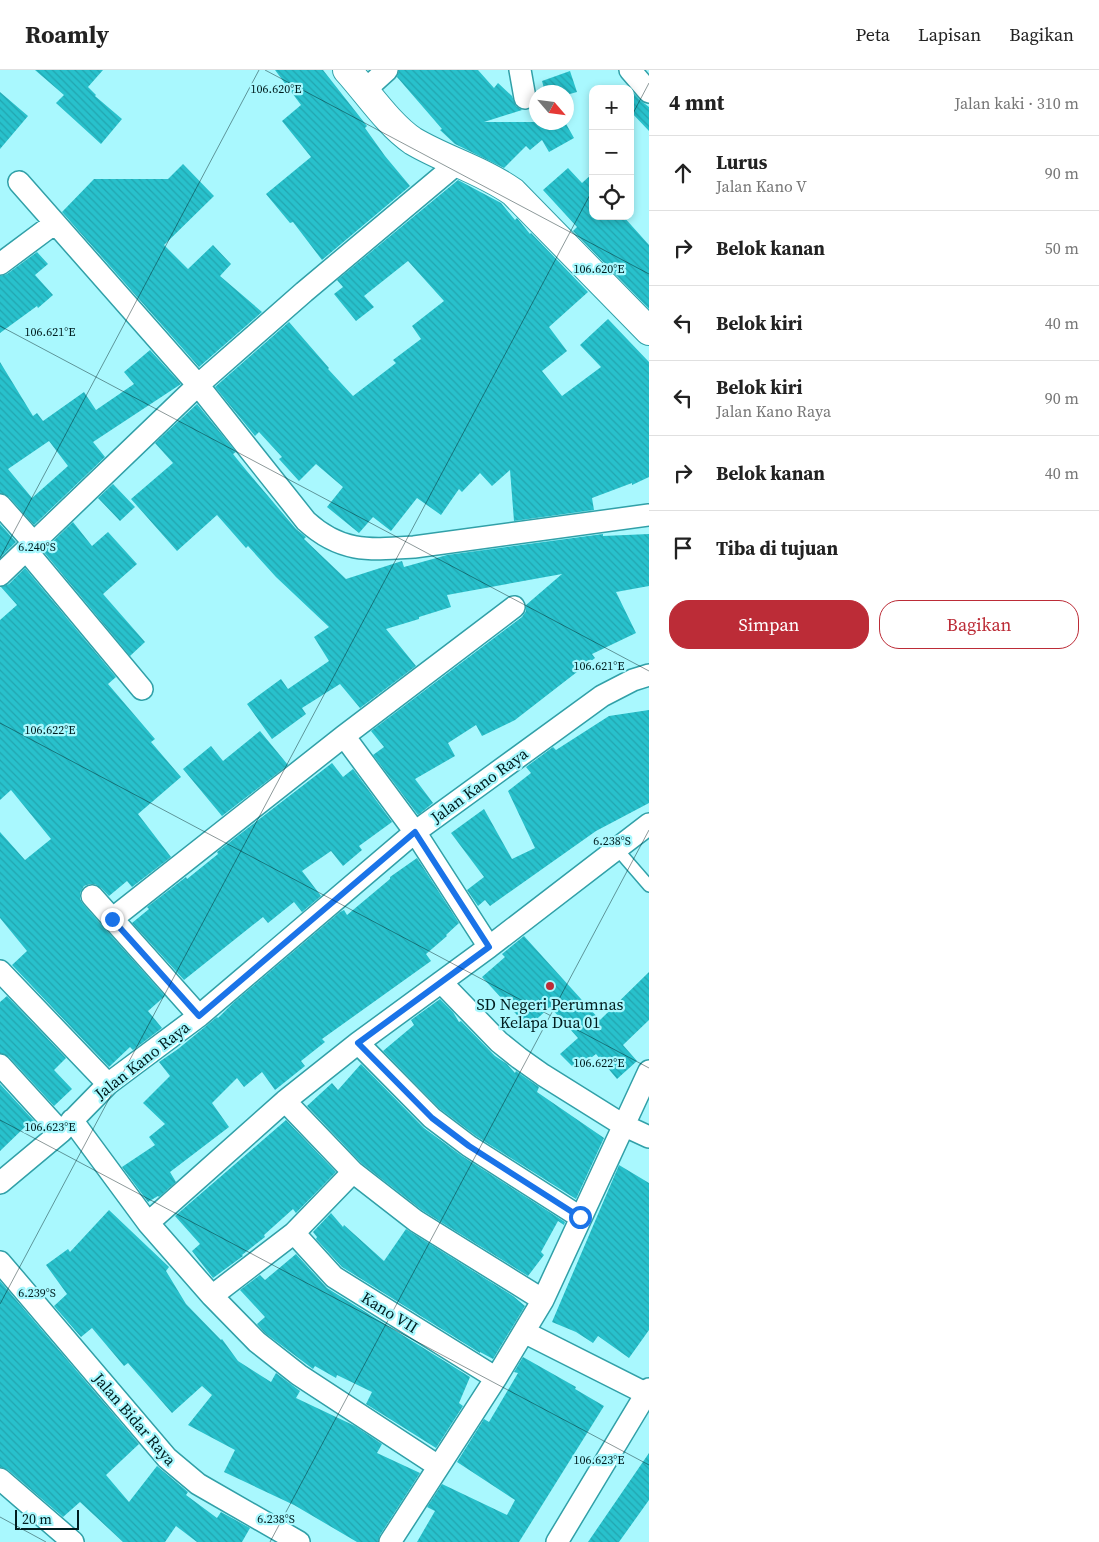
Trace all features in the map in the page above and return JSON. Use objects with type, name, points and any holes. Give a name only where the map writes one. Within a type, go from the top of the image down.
[{"type":"street","points":[[347,70],[404,134],[427,148],[494,180],[513,192],[649,331]]},
{"type":"street","points":[[365,90],[387,70]]},
{"type":"street","points":[[520,70],[525,98]]},
{"type":"street","points":[[630,70],[649,92]]},
{"type":"street","points":[[0,575],[198,385],[304,292],[459,162]]},
{"type":"street","points":[[19,182],[198,385],[306,521],[327,538],[347,546],[380,550],[649,515]]},
{"type":"street","points":[[0,264],[55,223]]},
{"type":"street","points":[[0,505],[142,689]]},
{"type":"street","points":[[112,919],[344,736],[514,607]]},
{"type":"street","name":"Jalan Kano Raya","points":[[0,1183],[67,1126],[108,1084],[199,1016],[415,832],[602,696],[633,680],[649,675]]},
{"type":"street","points":[[344,736],[415,832],[489,947]]},
{"type":"street","points":[[148,1223],[286,1101],[358,1043],[489,947],[649,824]]},
{"type":"street","points":[[92,896],[199,1016]]},
{"type":"street","points":[[0,971],[108,1084]]},
{"type":"street","points":[[442,982],[499,1042],[519,1058],[623,1125],[649,1137]]},
{"type":"street","points":[[358,1043],[432,1118],[469,1146],[580,1217]]},
{"type":"street","points":[[0,1065],[67,1126],[212,1296],[257,1342],[299,1375],[438,1466]]},
{"type":"street","points":[[390,1542],[496,1378],[543,1300],[649,1071]]},
{"type":"street","points":[[286,1101],[353,1172],[416,1221],[543,1300]]},
{"type":"street","points":[[212,1296],[294,1232],[353,1172]]},
{"type":"street","name":"Kano VII","points":[[294,1232],[334,1277],[496,1378]]},
{"type":"street","name":"Jalan Bidar Raya","points":[[0,1262],[172,1462],[198,1484],[299,1542]]},
{"type":"street","points":[[524,1332],[648,1392],[557,1542]]},
{"type":"street","points":[[0,1479],[72,1542]]},
{"type":"lane","points":[[617,849],[649,886]]},
{"type":"building","points":[[35,70],[103,70],[88,87],[95,96],[122,119],[101,144],[56,103],[64,95]]},
{"type":"building","points":[[275,70],[323,70],[367,126],[365,128],[385,156],[410,186],[322,260],[293,222],[290,223],[266,194],[311,157],[282,121],[301,105]]},
{"type":"building","points":[[399,70],[478,70],[494,88],[498,83],[512,96],[516,106],[522,110],[484,122],[529,122],[529,130],[570,130],[574,138],[549,152],[542,140],[530,150],[526,146],[504,168],[455,144],[440,130],[442,129],[397,77]]},
{"type":"building","points":[[570,71],[577,92],[574,93],[574,85],[543,85],[542,81]]},
{"type":"building","points":[[0,92],[28,116],[0,149]]},
{"type":"building","points":[[634,93],[649,107],[649,131],[634,115]]},
{"type":"building","points":[[183,164],[214,196],[164,245],[188,269],[213,245],[231,264],[220,276],[262,312],[199,367],[62,212],[94,179],[168,179]]},
{"type":"building","points":[[568,168],[582,183],[589,177],[589,220],[627,220],[649,245],[649,309],[573,231],[577,227],[543,190]]},
{"type":"building","points":[[458,180],[501,203],[515,220],[517,218],[530,234],[588,292],[549,327],[567,351],[542,371],[562,396],[601,367],[580,345],[608,319],[649,362],[649,477],[632,485],[632,483],[592,498],[594,510],[514,521],[510,470],[492,486],[480,473],[462,492],[459,489],[441,515],[417,498],[391,531],[373,517],[359,533],[327,507],[343,487],[316,464],[299,481],[279,459],[282,457],[259,432],[255,436],[215,387],[289,322],[353,396],[396,363],[393,360],[421,339],[412,326],[444,301],[408,261],[364,296],[374,307],[356,321],[334,294],[343,287],[337,280]]},
{"type":"building","points":[[37,252],[48,264],[35,275],[53,295],[38,308],[37,306],[0,333],[0,276],[7,274]]},
{"type":"building","points":[[150,350],[181,384],[93,442],[105,457],[34,525],[9,497],[0,493],[0,362],[33,416],[37,413],[43,421],[84,392],[96,410],[134,384],[124,372]],"holes":[[[49,441],[68,466],[32,498],[8,469]]]},
{"type":"building","points":[[197,404],[236,452],[233,454],[296,529],[306,537],[304,539],[346,579],[402,561],[404,567],[447,555],[603,534],[603,536],[649,534],[649,586],[616,592],[636,633],[592,654],[595,658],[515,720],[482,736],[476,725],[448,743],[455,756],[415,779],[433,803],[418,815],[373,755],[384,747],[371,731],[522,617],[526,611],[526,605],[562,574],[447,595],[451,607],[386,629],[416,666],[360,708],[340,684],[302,708],[306,714],[272,739],[247,704],[281,679],[288,689],[329,661],[314,637],[329,627],[276,577],[248,546],[246,548],[217,515],[177,551],[131,499],[173,463],[155,443]]},
{"type":"building","points":[[113,484],[135,507],[120,521],[98,498]]},
{"type":"building","points":[[73,522],[92,546],[108,532],[137,564],[103,594],[145,642],[130,656],[43,551]]},
{"type":"building","points":[[0,524],[16,542],[0,558]]},
{"type":"building","points":[[25,568],[116,677],[108,684],[155,739],[151,742],[181,777],[138,814],[171,857],[132,887],[127,881],[109,896],[95,884],[90,884],[84,886],[80,893],[80,899],[83,904],[165,996],[148,1011],[162,1028],[133,1050],[130,1047],[109,1067],[12,965],[27,951],[0,918],[0,832],[25,860],[51,839],[11,790],[0,800],[0,620],[17,605],[1,587],[9,584]]},
{"type":"building","points":[[649,710],[649,803],[596,831],[490,906],[485,900],[478,906],[467,890],[484,877],[451,833],[484,809],[512,859],[535,848],[508,791],[531,773],[526,767],[553,747],[556,750],[609,716]]},
{"type":"building","points":[[260,731],[288,765],[222,816],[183,769],[211,746],[223,761]]},
{"type":"building","points":[[332,763],[343,777],[353,769],[392,822],[359,846],[362,850],[343,866],[331,851],[302,871],[321,896],[302,912],[294,902],[268,923],[263,917],[184,980],[132,923],[149,909],[147,907],[186,877],[187,879],[218,854],[217,852]]},
{"type":"building","points":[[417,858],[459,923],[426,954],[431,961],[322,1039],[325,1042],[301,1061],[305,1066],[275,1090],[262,1072],[244,1087],[237,1078],[212,1103],[229,1127],[170,1172],[176,1182],[159,1197],[148,1202],[122,1167],[155,1145],[149,1137],[165,1124],[143,1103],[170,1076],[159,1062],[218,1018],[340,912],[344,910],[347,915],[390,877]]},
{"type":"building","points":[[524,936],[600,1020],[649,972],[649,1020],[623,1045],[637,1061],[617,1079],[596,1054],[579,1067],[573,1067],[560,1054],[578,1038],[550,1007],[528,1027],[482,977],[505,957],[502,954]]},
{"type":"building","points":[[7,996],[66,1058],[54,1070],[72,1089],[54,1106],[9,1057],[0,1053],[0,1002]]},
{"type":"building","points":[[440,999],[453,1012],[459,1022],[461,1021],[495,1056],[507,1064],[515,1073],[516,1071],[539,1087],[537,1092],[604,1138],[576,1199],[476,1136],[440,1109],[383,1051],[414,1025],[411,1020]]},
{"type":"building","points":[[361,1064],[424,1128],[462,1156],[565,1222],[564,1225],[558,1221],[541,1252],[544,1255],[528,1276],[423,1211],[361,1163],[307,1106],[332,1083],[338,1090]]},
{"type":"building","points":[[0,1084],[36,1123],[30,1129],[27,1125],[0,1151]]},
{"type":"building","points":[[286,1120],[336,1172],[296,1213],[293,1209],[243,1256],[213,1278],[192,1251],[200,1244],[175,1216]]},
{"type":"building","points":[[619,1165],[649,1183],[649,1330],[629,1358],[598,1336],[593,1343],[576,1332],[552,1322]]},
{"type":"building","points":[[109,1210],[169,1267],[166,1271],[186,1304],[222,1339],[238,1361],[271,1382],[276,1373],[300,1391],[296,1398],[355,1426],[382,1444],[377,1453],[420,1473],[380,1535],[378,1542],[357,1542],[294,1505],[224,1472],[235,1450],[188,1425],[212,1395],[202,1386],[172,1413],[128,1363],[124,1366],[92,1328],[81,1337],[54,1306],[67,1294],[46,1265],[68,1249],[70,1252]]},
{"type":"building","points":[[331,1213],[343,1227],[344,1225],[384,1261],[406,1229],[513,1296],[525,1306],[493,1359],[480,1353],[342,1267],[316,1239],[317,1237],[313,1232]]},
{"type":"building","points":[[296,1254],[327,1288],[470,1377],[459,1403],[463,1406],[436,1448],[366,1404],[372,1392],[337,1375],[336,1378],[315,1366],[313,1369],[265,1333],[257,1324],[265,1317],[240,1290],[260,1275],[265,1280]]},
{"type":"building","points":[[0,1281],[139,1444],[106,1475],[129,1502],[157,1466],[188,1492],[186,1495],[217,1518],[221,1512],[250,1528],[242,1542],[197,1542],[176,1526],[165,1542],[123,1542],[80,1502],[63,1517],[8,1470],[0,1467]]},
{"type":"building","points":[[523,1357],[576,1387],[575,1389],[604,1406],[519,1542],[417,1542],[435,1511],[427,1507],[442,1484],[507,1515],[515,1500],[457,1462],[484,1419],[489,1422],[518,1373],[514,1372]]},
{"type":"building","points":[[649,1453],[649,1500],[619,1542],[588,1542]]},
{"type":"place","name":"SD Negeri Perumnas Kelapa Dua 01","points":[[550,986]]},
{"type":"route","points":[[112,919],[199,1016],[415,832],[489,947],[358,1043],[432,1118],[469,1146],[580,1217]]}]
